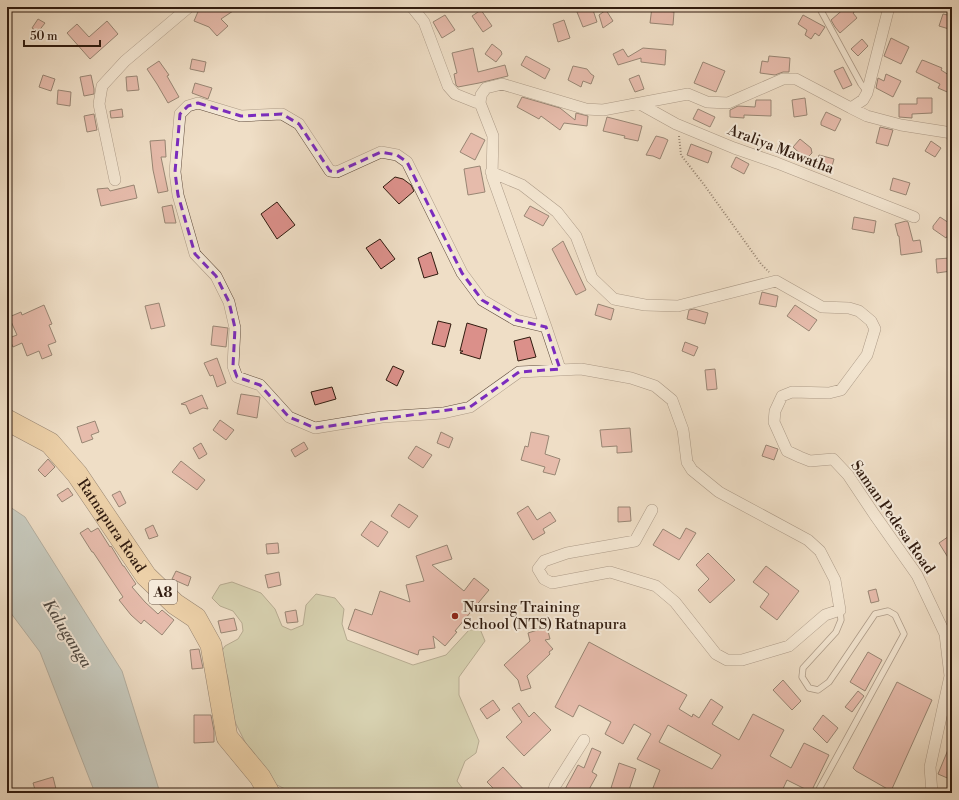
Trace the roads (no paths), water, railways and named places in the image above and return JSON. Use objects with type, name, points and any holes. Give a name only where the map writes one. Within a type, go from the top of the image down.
[{"type":"highway","name":"Ratnapura Road","points":[[7,420],[50,443],[77,474],[146,576],[175,604],[196,618],[211,645],[228,737],[260,777],[269,793]]},
{"type":"street","points":[[115,180],[99,104],[102,86],[125,61],[189,7]]},
{"type":"street","points":[[412,7],[424,22],[448,86],[454,94],[480,104]]},
{"type":"street","points":[[851,108],[863,100],[867,93],[889,7]]},
{"type":"street","points":[[560,369],[492,176],[493,136],[480,104],[481,95],[486,88],[502,84],[586,108],[603,110],[688,94],[707,102],[728,103],[783,79],[796,79],[867,116],[901,125],[952,133]]},
{"type":"street","points":[[546,327],[516,320],[482,300],[462,273],[407,162],[397,154],[381,152],[337,172],[330,171],[299,124],[282,114],[241,116],[198,103],[188,106],[180,114],[175,172],[178,195],[195,254],[216,276],[229,302],[235,328],[233,366],[237,376],[260,385],[290,417],[315,428],[382,417],[443,413],[470,407],[519,372],[581,369],[632,378],[655,386],[672,400],[683,430],[686,462],[692,470],[719,492],[808,540],[820,551],[835,580],[840,610],[825,615],[789,646],[742,660],[727,660],[716,654],[675,602],[656,586],[610,572],[552,583],[544,579],[538,569],[544,561],[567,553],[635,540],[652,510]]},
{"type":"street","name":"Araliya Mawatha","points":[[640,104],[676,124],[734,148],[777,163],[914,217]]},
{"type":"street","name":"Saman Pedesa Road","points":[[491,172],[522,186],[557,212],[576,236],[592,278],[614,299],[645,305],[678,306],[776,281],[822,307],[849,308],[859,311],[871,321],[875,329],[867,355],[841,390],[829,393],[792,392],[782,396],[775,411],[774,422],[787,450],[810,461],[833,459],[848,475],[917,574],[944,634],[950,676],[930,767],[932,793]]},
{"type":"street","points":[[553,793],[555,786],[584,740]]},
{"type":"lane","points":[[819,7],[867,93]]},
{"type":"lane","points":[[817,793],[904,634],[895,614],[888,611],[875,614],[829,682],[818,690],[809,688],[802,677],[803,668],[836,632],[840,620],[840,610]]},
{"type":"water","name":"Kaluganga","points":[[7,505],[25,517],[122,671],[160,793],[95,793],[40,652],[7,608]]},
{"type":"place","name":"Nursing Training School (NTS) Ratnapura","points":[[455,616]]}]
